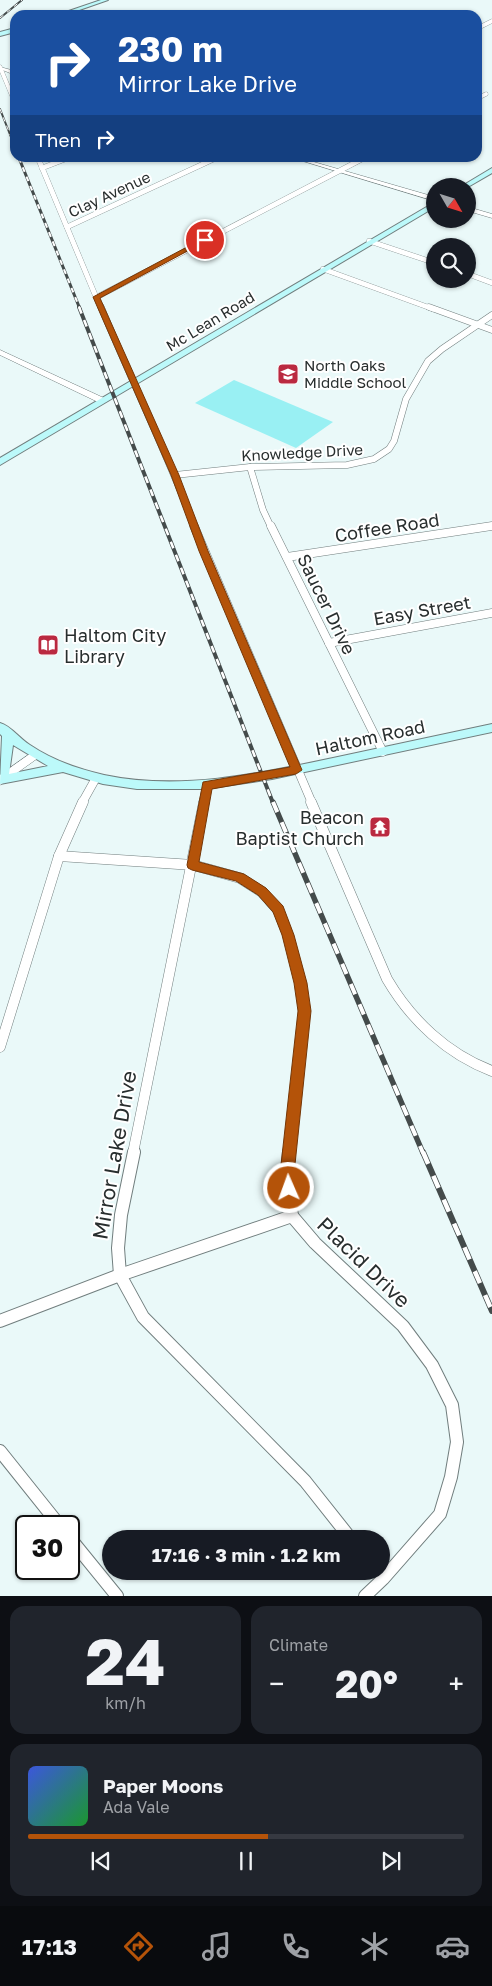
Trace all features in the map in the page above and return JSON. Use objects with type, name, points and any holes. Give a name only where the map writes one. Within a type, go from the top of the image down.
[{"type":"main road","points":[[75,10],[106,0]]},
{"type":"main road","points":[[476,179],[492,170]]},
{"type":"main road","name":"Mc Lean Road","points":[[0,462],[426,209]]},
{"type":"main road","name":"Haltom Road","points":[[4,731],[34,755],[64,767],[96,778],[146,786],[207,785],[296,770],[492,728]]},
{"type":"main road","points":[[4,731],[1,781],[33,772],[64,767]]},
{"type":"street","points":[[0,68],[10,91]]},
{"type":"street","points":[[482,96],[486,94]]},
{"type":"street","points":[[40,162],[133,384],[175,475],[204,551],[296,770],[387,979],[405,1007],[428,1030],[460,1054],[492,1071]]},
{"type":"street","points":[[42,168],[58,162]]},
{"type":"street","name":"Clay Avenue","points":[[67,227],[207,162]]},
{"type":"street","points":[[309,162],[426,196]]},
{"type":"street","points":[[97,297],[356,162]]},
{"type":"street","points":[[476,211],[492,216]]},
{"type":"street","points":[[370,241],[426,260]]},
{"type":"street","points":[[323,270],[492,330]]},
{"type":"street","points":[[476,277],[492,282]]},
{"type":"street","points":[[477,324],[492,315]]},
{"type":"street","name":"Knowledge Drive","points":[[175,475],[250,467],[347,465],[365,462],[382,454],[394,441],[406,399],[428,361],[477,324]]},
{"type":"street","points":[[0,352],[103,401]]},
{"type":"street","name":"Saucer Drive","points":[[250,467],[263,510],[383,752]]},
{"type":"street","name":"Coffee Road","points":[[287,557],[492,526]]},
{"type":"street","name":"Easy Street","points":[[329,643],[492,613]]},
{"type":"street","points":[[1,781],[34,755]]},
{"type":"street","points":[[0,1047],[59,856],[75,817],[96,778]]},
{"type":"street","name":"Mirror Lake Drive","points":[[207,785],[121,1215],[118,1248],[120,1275],[144,1317],[305,1481],[344,1530]]},
{"type":"street","name":"Placid Drive","points":[[59,856],[192,865],[240,878],[262,892],[278,910],[288,935],[301,983],[304,1011],[287,1174],[292,1216],[315,1244],[403,1326],[432,1365],[452,1405],[457,1442],[451,1478],[440,1514],[390,1565]]},
{"type":"street","points":[[0,1321],[120,1275],[292,1216]]},
{"type":"street","points":[[0,1451],[51,1515]]},
{"type":"street","points":[[80,1551],[117,1596]]},
{"type":"street","name":"Placid Drive","points":[[365,1596],[376,1580]]},
{"type":"shaded area","points":[[234,380],[333,422],[296,448],[195,403]]},
{"type":"railway","points":[[0,18],[22,0]]},
{"type":"railway","points":[[0,109],[10,134]]},
{"type":"railway","points":[[21,162],[80,309]]},
{"type":"railway","points":[[79,307],[273,803]]},
{"type":"railway","points":[[273,802],[423,1153]]},
{"type":"railway","points":[[423,1152],[492,1311]]},
{"type":"place","name":"North Oaks Middle School","points":[[288,374]]},
{"type":"place","name":"Haltom City Library","points":[[48,645]]},
{"type":"place","name":"Beacon Baptist Church","points":[[380,827]]},
{"type":"route","points":[[205,240],[97,297],[133,384],[175,475],[204,551],[296,770],[207,785],[192,865],[240,878],[262,892],[278,910],[288,935],[301,983],[304,1011],[287,1174],[289,1188]]}]
